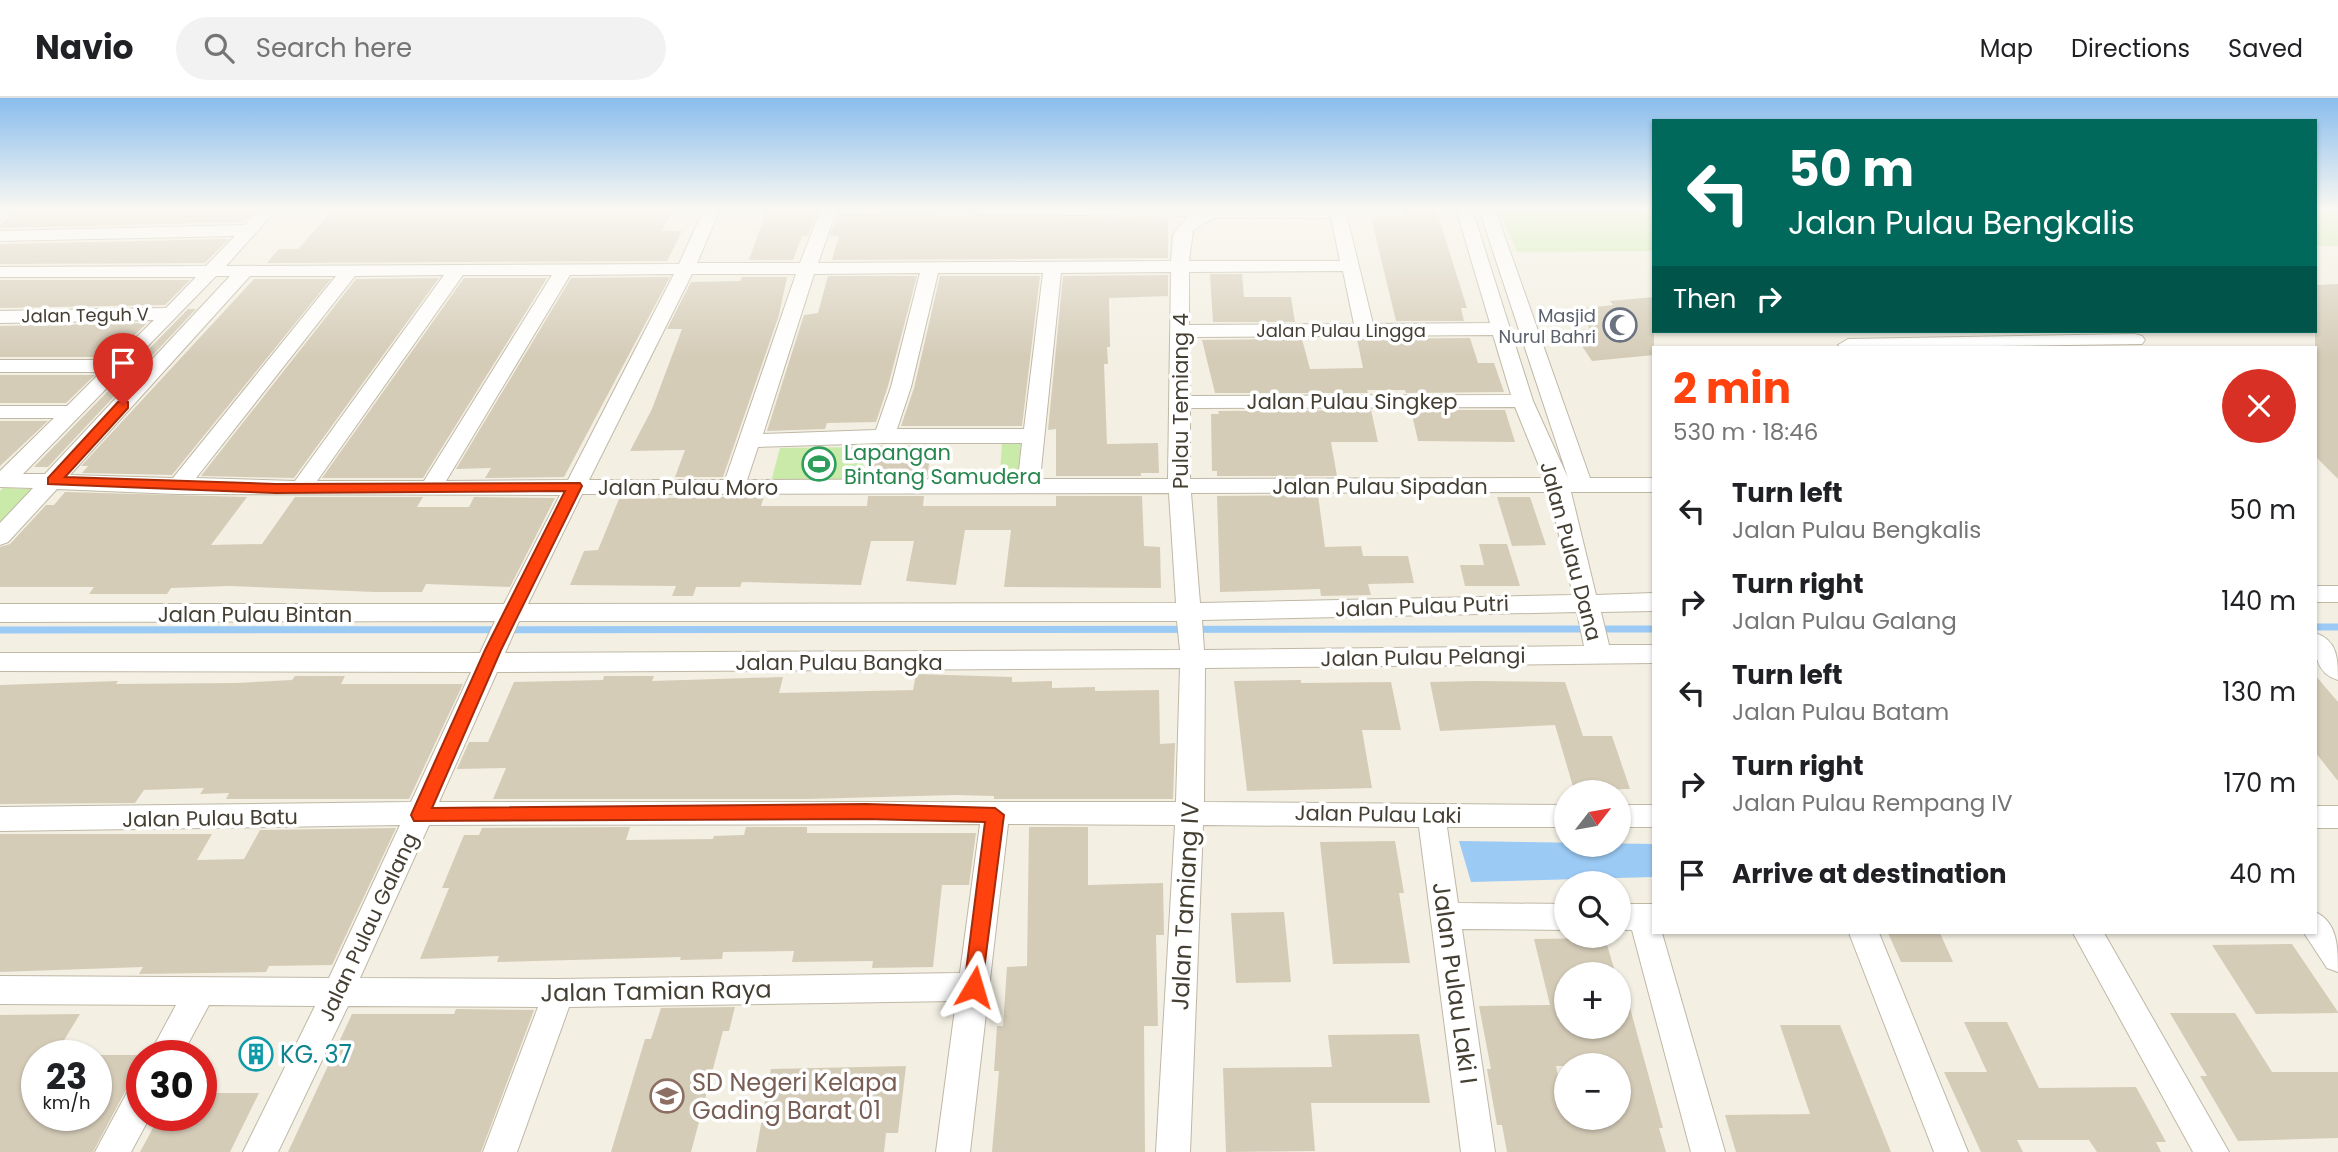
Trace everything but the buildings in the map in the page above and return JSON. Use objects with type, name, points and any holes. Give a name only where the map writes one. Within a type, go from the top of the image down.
[{"type":"street","points":[[2,480],[171,314],[223,258]]},
{"type":"street","name":"Jalan Pulau Galang","points":[[260,1152],[338,993],[508,619],[691,258]]},
{"type":"street","points":[[733,488],[809,258]]},
{"type":"street","name":"Pulau Temiang 4","points":[[1181,258],[1179,485],[1192,655]]},
{"type":"street","points":[[1347,258],[1365,329]]},
{"type":"street","name":"Jalan Pulau Dana","points":[[1479,258],[1523,401],[1570,485]]},
{"type":"street","name":"Jalan Pulau Dana","points":[[1502,258],[1570,485],[1588,609],[1597,648]]},
{"type":"street","points":[[0,272],[1349,267]]},
{"type":"street","points":[[431,487],[565,268]]},
{"type":"street","points":[[301,488],[458,269]]},
{"type":"street","points":[[884,436],[901,387],[930,269]]},
{"type":"street","points":[[177,487],[350,270]]},
{"type":"street","points":[[1028,485],[1052,270]]},
{"type":"street","points":[[0,537],[245,271]]},
{"type":"street","name":"Jalan Teguh V","points":[[0,317],[171,314]]},
{"type":"street","name":"Jalan Pulau Lingga","points":[[1180,331],[1501,329]]},
{"type":"street","points":[[1844,341],[2135,340]]},
{"type":"street","points":[[0,366],[118,366]]},
{"type":"street","name":"Jalan Pulau Singkep","points":[[1180,402],[1523,401]]},
{"type":"street","points":[[0,412],[73,412]]},
{"type":"street","points":[[751,440],[884,436],[1034,436]]},
{"type":"street","name":"Jalan Pulau Moro","points":[[2,480],[177,487],[301,488],[1179,485]]},
{"type":"street","name":"Jalan Pulau Sipadan","points":[[1179,485],[1652,485]]},
{"type":"street","points":[[2317,594],[2338,594]]},
{"type":"street","name":"Jalan Pulau Putri","points":[[1190,616],[1588,609],[1652,602]]},
{"type":"street","name":"Jalan Pulau Bintan","points":[[0,613],[508,619]]},
{"type":"street","points":[[508,619],[1190,616]]},
{"type":"street","points":[[2321,647],[2338,671]]},
{"type":"street","name":"Jalan Pulau Pelangi","points":[[1192,655],[1597,648],[1652,654]]},
{"type":"street","name":"Jalan Pulau Bangka","points":[[490,657],[1192,655]]},
{"type":"street","name":"Jalan Tamiang IV","points":[[1173,1152],[1190,811],[1192,655]]},
{"type":"street","points":[[0,662],[490,657]]},
{"type":"street","name":"Jalan Pulau Batu","points":[[0,819],[852,811],[995,815]]},
{"type":"street","name":"Jalan Pulau Laki","points":[[995,815],[1190,811],[1554,816]]},
{"type":"street","points":[[953,1152],[995,815]]},
{"type":"street","name":"Jalan Pulau Laki I","points":[[1431,815],[1478,1152]]},
{"type":"street","points":[[1631,816],[1652,816]]},
{"type":"street","points":[[2317,817],[2338,817]]},
{"type":"street","points":[[1447,916],[1554,916]]},
{"type":"street","points":[[1638,917],[1708,1152]]},
{"type":"street","points":[[2317,928],[2338,958]]},
{"type":"street","points":[[1864,934],[1951,1152]]},
{"type":"street","points":[[2089,934],[2211,1152]]},
{"type":"street","name":"Jalan Tamian Raya","points":[[0,990],[559,993],[974,987]]},
{"type":"street","points":[[173,1040],[200,992]]},
{"type":"street","points":[[500,1152],[559,993]]},
{"type":"street","points":[[112,1152],[126,1127]]},
{"type":"green space","points":[[1002,442],[1021,442],[1020,473],[1000,473]]},
{"type":"green space","name":"Lapangan Bintang Samudera","points":[[867,447],[860,480],[771,482],[780,448]]},
{"type":"green space","points":[[3,488],[33,489],[0,524],[0,491]]},
{"type":"water","points":[[1459,841],[1554,842],[1554,858],[1631,858],[1631,844],[1652,844],[1652,877],[1631,878],[1631,871],[1554,871],[1554,880],[1471,882]]},
{"type":"waterway","points":[[2317,627],[2338,627]]},
{"type":"waterway","points":[[0,630],[1652,629]]},
{"type":"place","name":"Masjid Nurul Bahri","points":[[1620,325]]},
{"type":"place","name":"Lapangan Bintang Samudera","points":[[819,464]]},
{"type":"place","name":"KG. 37","points":[[256,1054]]},
{"type":"place","name":"SD Negeri Kelapa Gading Barat 01","points":[[667,1096]]},
{"type":"route","points":[[123,405],[53,481],[177,487],[276,488],[575,486],[493,650],[420,815],[866,811],[995,815],[974,987]]}]
